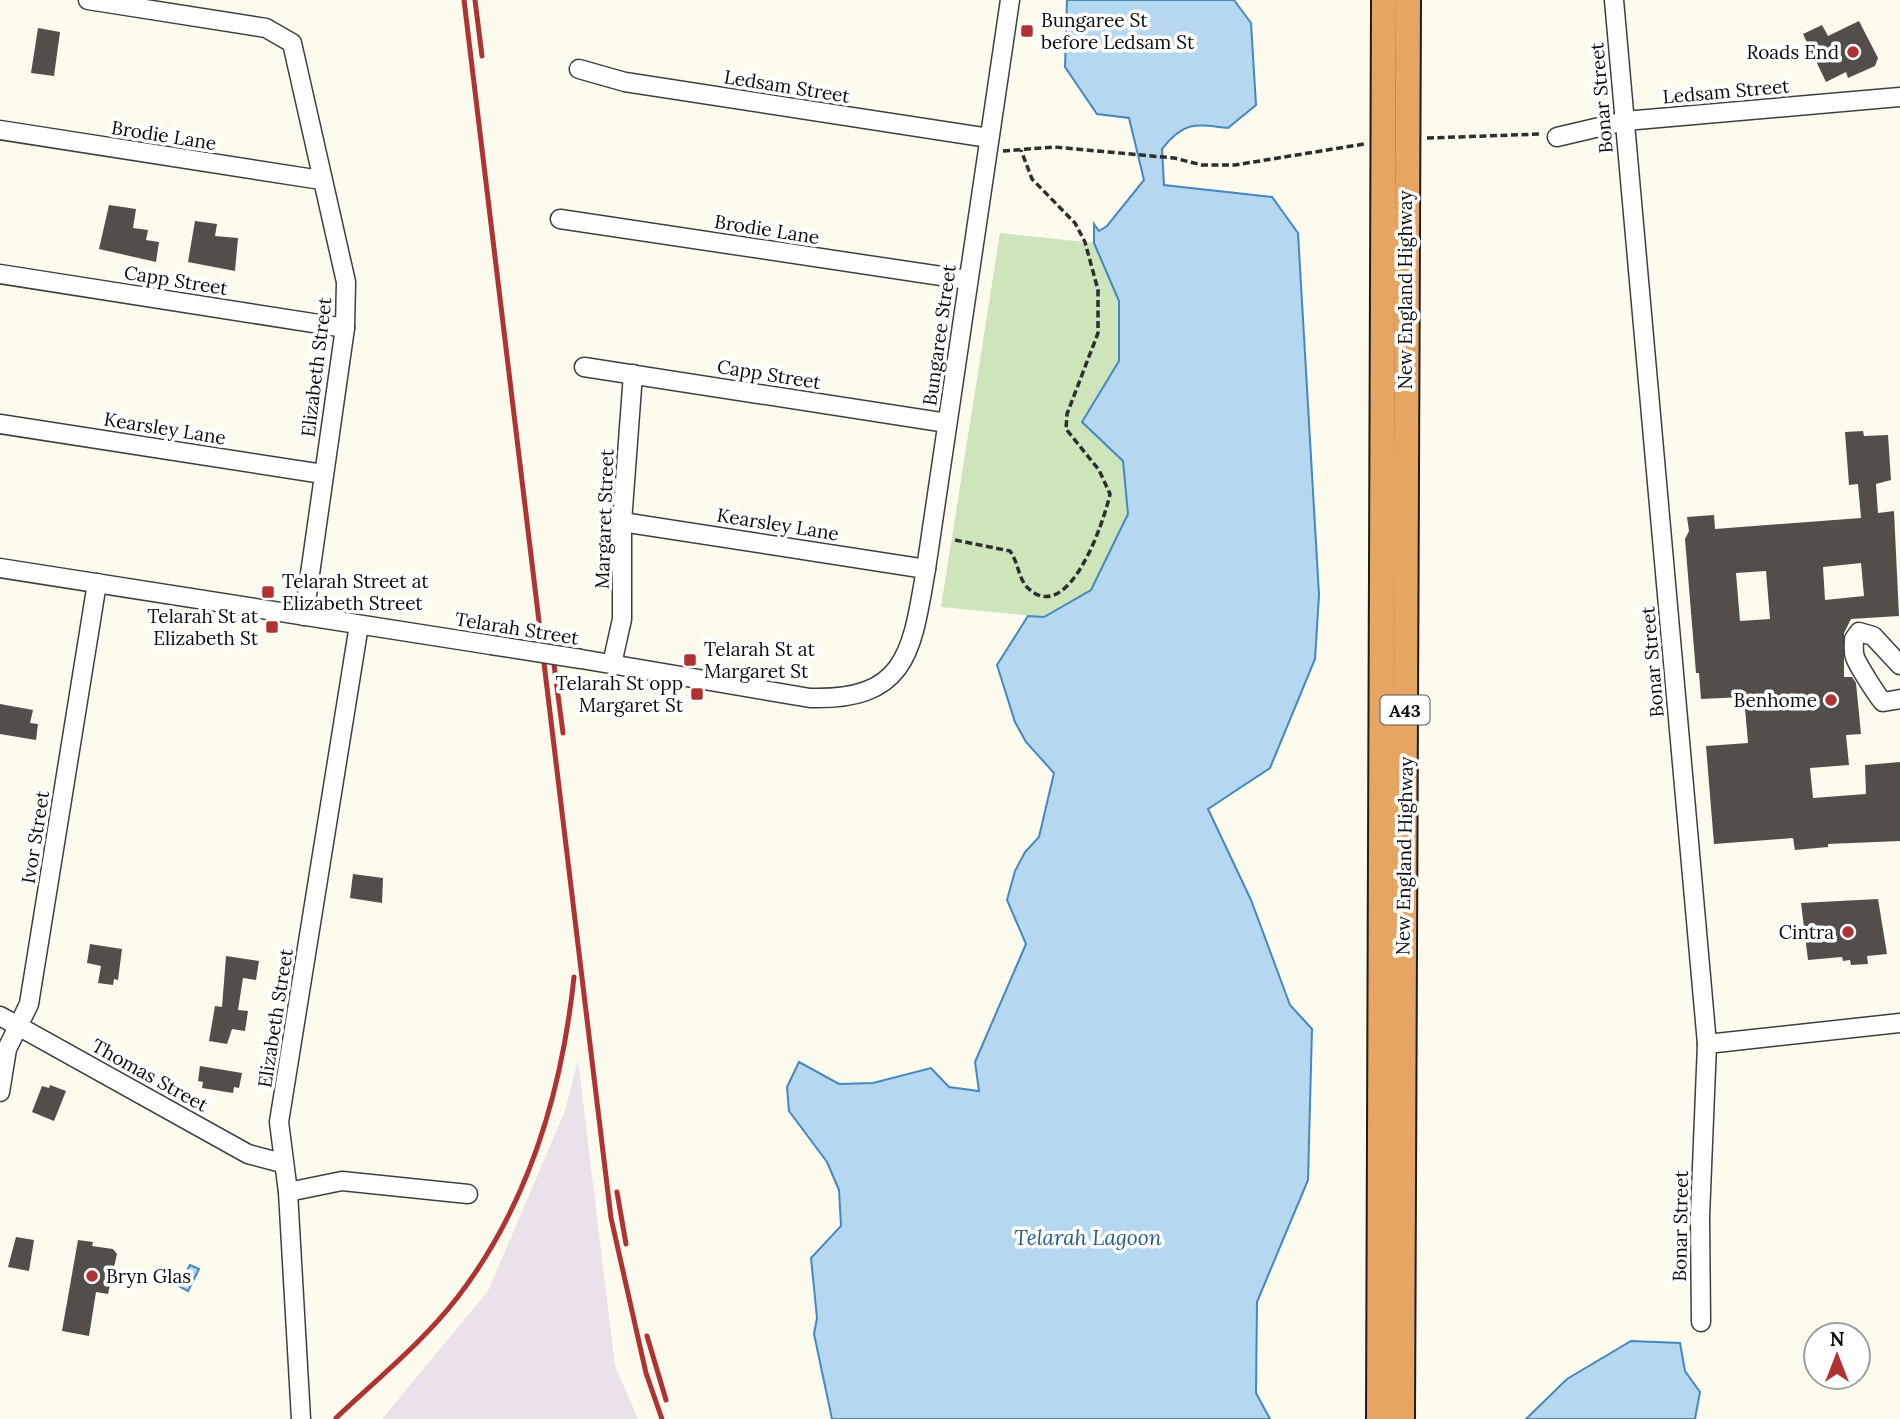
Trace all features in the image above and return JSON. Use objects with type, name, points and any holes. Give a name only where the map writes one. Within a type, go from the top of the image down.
[{"type":"highway","name":"New England Highway","points":[[1379,1419],[1384,0]]},
{"type":"highway","name":"New England Highway","points":[[1402,1419],[1408,0]]},
{"type":"street","name":"Elizabeth Street","points":[[88,0],[266,28],[292,43],[346,282],[345,328],[304,616]]},
{"type":"street","name":"Bungaree Street","points":[[896,672],[915,633],[926,569],[1010,0]]},
{"type":"street","name":"Bonar Street","points":[[1614,0],[1707,1044],[1700,1216],[1701,1322]]},
{"type":"street","name":"Ledsam Street","points":[[579,69],[625,82],[989,138]]},
{"type":"street","name":"Ledsam Street","points":[[1557,137],[1625,121],[1900,97]]},
{"type":"street","name":"Brodie Lane","points":[[0,130],[321,180]]},
{"type":"street","name":"Brodie Lane","points":[[560,219],[968,280]]},
{"type":"street","name":"Capp Street","points":[[0,274],[345,328]]},
{"type":"street","name":"Capp Street","points":[[584,367],[947,423]]},
{"type":"street","name":"Margaret Street","points":[[612,664],[622,619],[622,522],[633,374]]},
{"type":"street","name":"Kearsley Lane","points":[[0,424],[323,474]]},
{"type":"street","name":"Kearsley Lane","points":[[622,522],[926,569]]},
{"type":"street","name":"Telarah Street","points":[[0,568],[612,664],[810,698],[842,699],[870,692],[896,672]]},
{"type":"street","name":"Ivor Street","points":[[0,1092],[7,1049],[29,1004],[97,583]]},
{"type":"street","name":"Elizabeth Street","points":[[301,1419],[288,1192],[282,1163],[279,1122],[359,625]]},
{"type":"street","points":[[1900,665],[1873,636],[1859,632],[1854,639],[1855,658],[1868,676],[1875,695],[1883,702],[1900,699]]},
{"type":"street","name":"Thomas Street","points":[[0,1016],[247,1154],[282,1163]]},
{"type":"street","points":[[1707,1044],[1900,1023]]},
{"type":"street","points":[[288,1192],[342,1181],[468,1194]]},
{"type":"path","points":[[1425,138],[1539,133],[1557,137]]},
{"type":"path","points":[[1003,151],[1054,147],[1174,158],[1202,165],[1235,165],[1366,144]]},
{"type":"path","points":[[955,540],[1010,551],[1018,562],[1023,582],[1031,591],[1046,597],[1058,596],[1068,586],[1096,539],[1110,494],[1098,470],[1066,429],[1071,402],[1098,333],[1098,290],[1085,242],[1075,223],[1032,179],[1021,150]]},
{"type":"shaded area","points":[[578,1060],[615,1366],[638,1419],[382,1419],[488,1291],[565,1111]]},
{"type":"green space","points":[[1000,233],[1094,243],[1119,301],[1119,361],[1082,422],[1123,461],[1128,514],[1091,590],[1044,617],[941,607]]},
{"type":"water","name":"Telarah Lagoon","points":[[1067,0],[1234,0],[1251,23],[1256,105],[1228,128],[1191,126],[1177,133],[1162,149],[1164,185],[1272,197],[1298,233],[1319,595],[1315,659],[1270,768],[1208,809],[1251,900],[1290,1005],[1312,1029],[1308,1180],[1257,1302],[1256,1393],[1270,1419],[832,1419],[814,1334],[817,1318],[811,1258],[841,1226],[839,1190],[827,1162],[789,1111],[787,1087],[799,1062],[839,1084],[873,1083],[931,1068],[949,1087],[979,1091],[975,1062],[1026,944],[1007,900],[1015,871],[1025,852],[1039,837],[1054,773],[1026,742],[1015,722],[997,665],[1028,616],[1044,617],[1091,590],[1128,514],[1123,461],[1082,422],[1119,361],[1119,301],[1094,243],[1094,224],[1099,231],[1107,226],[1144,180],[1129,118],[1097,114],[1065,67]]},
{"type":"water","points":[[190,1265],[199,1269],[188,1291],[179,1286]]},
{"type":"water","points":[[1631,1341],[1680,1343],[1685,1371],[1700,1392],[1695,1419],[1526,1419],[1567,1379]]},
{"type":"building","name":"Roads End","points":[[1859,21],[1878,58],[1875,66],[1848,78],[1846,72],[1826,82],[1803,34],[1822,25],[1828,36]]},
{"type":"building","points":[[38,28],[60,32],[54,76],[31,73]]},
{"type":"building","points":[[109,205],[136,209],[133,228],[148,230],[146,240],[159,242],[156,262],[99,249]]},
{"type":"building","points":[[195,221],[217,224],[215,236],[238,238],[235,271],[188,262]]},
{"type":"building","points":[[1863,431],[1864,436],[1888,435],[1891,480],[1876,484],[1878,513],[1894,511],[1899,616],[1851,619],[1844,633],[1844,677],[1852,677],[1856,683],[1861,734],[1846,735],[1849,765],[1810,768],[1813,798],[1866,794],[1865,765],[1900,762],[1900,841],[1828,844],[1828,847],[1795,850],[1793,838],[1714,844],[1706,746],[1748,743],[1744,697],[1701,699],[1699,673],[1696,673],[1685,539],[1689,531],[1687,517],[1714,515],[1715,529],[1861,518],[1858,484],[1849,485],[1845,432]],"holes":[[[1861,563],[1864,596],[1825,600],[1823,567]],[[1766,571],[1770,619],[1740,621],[1736,573]]]},
{"type":"building","points":[[0,704],[33,710],[30,723],[38,724],[36,740],[0,734]]},
{"type":"building","points":[[353,874],[383,878],[382,903],[350,898]]},
{"type":"building","name":"Cintra","points":[[1878,899],[1887,954],[1867,956],[1868,964],[1851,965],[1850,960],[1843,961],[1842,957],[1808,960],[1801,903]]},
{"type":"building","points":[[90,944],[122,949],[118,980],[114,979],[113,985],[98,983],[101,966],[87,963]]},
{"type":"building","points":[[226,956],[259,961],[256,980],[243,978],[238,1010],[248,1011],[245,1031],[232,1029],[227,1044],[209,1041],[215,1006],[222,1007]]},
{"type":"building","points":[[200,1066],[242,1073],[239,1088],[234,1087],[233,1093],[202,1088],[203,1082],[198,1081]]},
{"type":"building","points":[[50,1085],[66,1091],[54,1121],[32,1112],[42,1086],[49,1088]]},
{"type":"building","points":[[16,1237],[34,1240],[29,1271],[8,1267]]},
{"type":"building","points":[[78,1240],[93,1242],[92,1246],[113,1249],[117,1254],[108,1294],[96,1292],[89,1336],[62,1331]]},
{"type":"railway","points":[[464,0],[611,1218],[646,1373],[662,1419]]},
{"type":"railway","points":[[475,0],[482,56]]},
{"type":"railway","points":[[553,657],[563,733]]},
{"type":"railway","points":[[336,1418],[444,1314],[482,1262],[504,1225],[538,1146],[550,1104],[561,1062],[574,977]]},
{"type":"railway","points":[[617,1192],[626,1244]]},
{"type":"railway","points":[[647,1336],[666,1400]]},
{"type":"place","name":"Bungaree St before Ledsam St","points":[[1027,31]]},
{"type":"place","name":"Roads End","points":[[1853,52]]},
{"type":"place","name":"Telarah Street at Elizabeth Street","points":[[268,592]]},
{"type":"place","name":"Telarah St at Elizabeth St","points":[[272,627]]},
{"type":"place","name":"Telarah St at Margaret St","points":[[690,660]]},
{"type":"place","name":"Telarah St opp Margaret St","points":[[697,694]]},
{"type":"place","name":"Benhome","points":[[1831,700]]},
{"type":"place","name":"Cintra","points":[[1848,932]]},
{"type":"place","name":"Bryn Glas","points":[[92,1276]]}]
